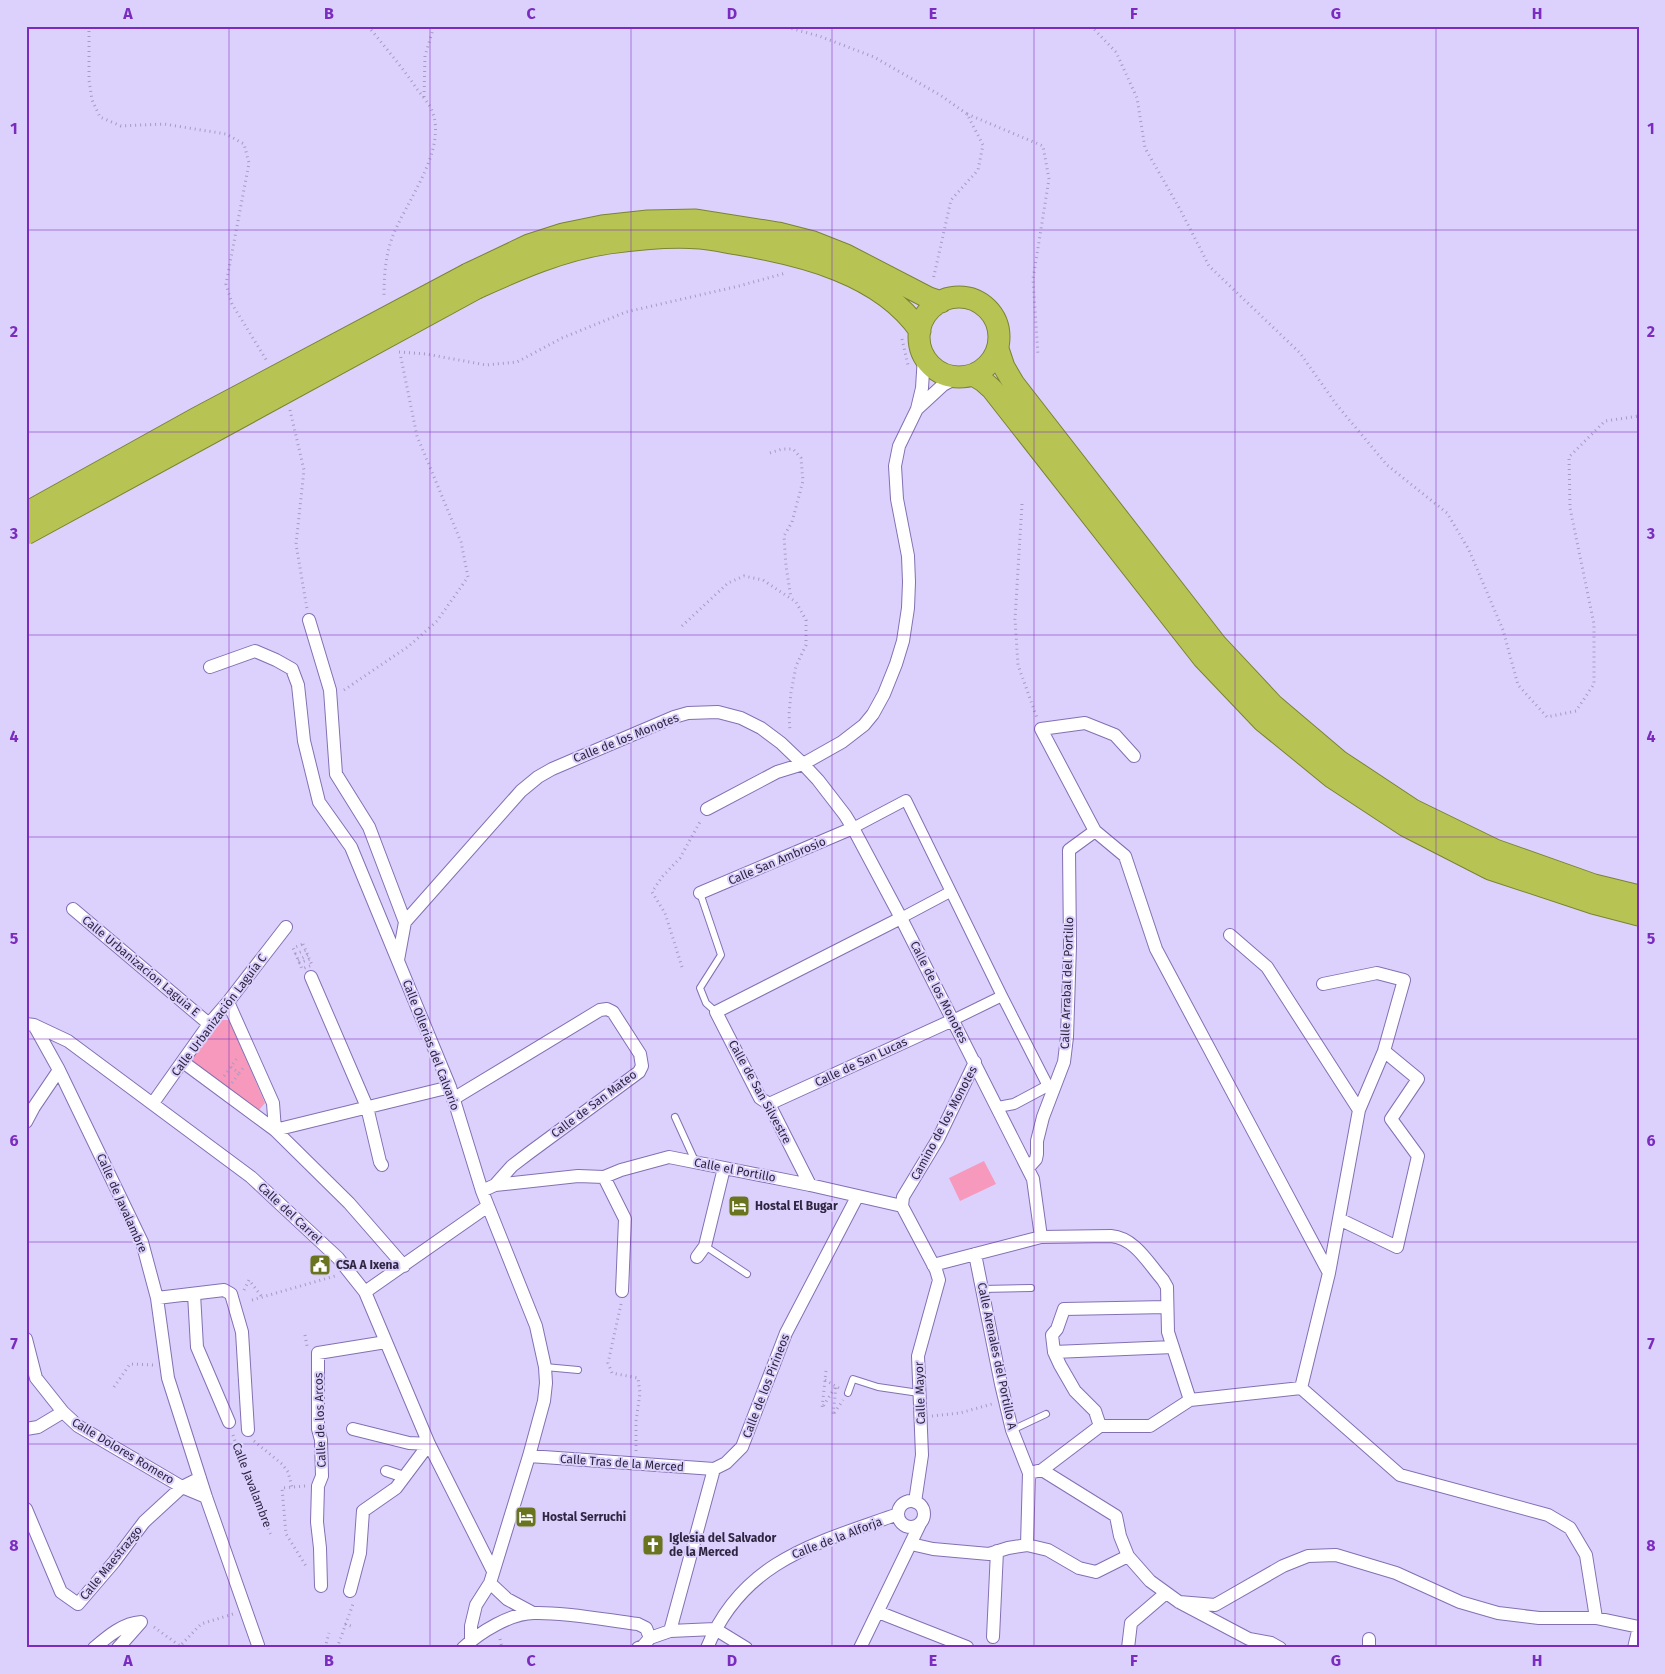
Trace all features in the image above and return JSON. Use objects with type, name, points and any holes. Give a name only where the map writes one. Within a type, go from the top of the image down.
[{"type":"highway","points":[[26,534],[472,281],[529,245],[563,234],[602,226],[648,221],[696,220],[778,233],[813,242],[846,255],[935,300],[967,298],[979,303],[990,311],[996,322],[999,336],[998,349],[1004,367],[1014,384],[1121,523],[1216,644],[1281,711],[1339,761],[1412,810],[1495,850],[1594,885],[1639,896]]},
{"type":"highway","points":[[26,512],[197,418],[472,281],[570,252],[609,243],[653,239],[700,238],[776,251],[820,263],[853,277],[889,297],[907,313],[920,331]]},
{"type":"highway","points":[[935,300],[920,331],[920,344],[916,362],[930,364],[938,371],[947,375],[965,376],[992,389],[1204,658],[1263,721],[1333,778],[1406,826],[1490,868],[1593,903],[1639,914]]},
{"type":"highway","points":[[965,376],[984,369],[998,349]]},
{"type":"street","points":[[707,809],[777,772],[803,764],[842,742],[864,725],[873,714],[884,694],[896,664],[908,608],[910,582],[908,556],[896,499],[895,466],[899,446],[917,409],[922,388],[916,362]]},
{"type":"street","points":[[917,409],[943,385],[965,376]]},
{"type":"street","points":[[309,620],[330,690],[336,774],[369,827],[405,922],[398,960]]},
{"type":"street","name":"Calle Ollerias del Calvario","points":[[210,667],[255,651],[292,669],[298,685],[304,741],[318,802],[351,848],[398,960],[451,1093],[482,1191],[536,1326],[545,1367],[544,1401],[492,1577],[476,1605],[467,1644]]},
{"type":"street","name":"Calle de los Monotes","points":[[405,922],[521,791],[533,780],[552,769],[674,717],[688,713],[718,712],[741,718],[761,728],[781,743],[803,764],[832,797],[853,828],[975,1062]]},
{"type":"street","points":[[1134,756],[1115,735],[1085,723],[1041,729],[1095,831],[1125,856],[1156,949],[1329,1273]]},
{"type":"street","points":[[853,828],[906,800],[950,892],[1047,1084],[1044,1088],[1014,1104],[998,1107]]},
{"type":"street","name":"Calle San Ambrosio","points":[[700,893],[853,828]]},
{"type":"street","name":"Calle Arrabal del Portillo","points":[[1028,1168],[1036,1159],[1037,1141],[1043,1116],[1064,1062],[1067,1036],[1070,946],[1069,850],[1095,831]]},
{"type":"street","points":[[716,1012],[950,892]]},
{"type":"street","name":"Calle Urbanizacion Laguia E","points":[[74,908],[209,1024]]},
{"type":"street","name":"Calle Urbanización Laguía C","points":[[153,1103],[209,1024],[286,927]]},
{"type":"street","points":[[1230,935],[1267,967],[1360,1110]]},
{"type":"street","points":[[1301,1388],[1329,1273],[1360,1110],[1384,1051],[1404,980],[1377,973],[1323,984]]},
{"type":"street","points":[[311,977],[367,1107],[382,1165]]},
{"type":"street","points":[[953,1020],[1002,996]]},
{"type":"street","points":[[228,1002],[273,1103],[275,1130]]},
{"type":"street","name":"Calle de San Mateo","points":[[451,1093],[600,1010],[607,1009],[613,1012],[643,1060],[638,1072],[529,1152],[512,1166],[495,1185]]},
{"type":"street","name":"Calle de San Silvestre","points":[[716,1012],[760,1098],[769,1104],[810,1185]]},
{"type":"street","name":"Calle de San Lucas","points":[[769,1104],[953,1020]]},
{"type":"street","name":"Calle de Javalambre","points":[[30,1024],[59,1070],[142,1242],[157,1298],[168,1378],[200,1478]]},
{"type":"street","name":"Calle del Carrel","points":[[30,1024],[68,1040],[251,1177],[318,1239],[350,1272],[365,1292],[429,1444],[492,1577]]},
{"type":"street","points":[[1339,1219],[1396,1247],[1418,1156],[1391,1119],[1418,1079],[1384,1051]]},
{"type":"street","points":[[183,1062],[275,1130],[349,1203],[404,1266]]},
{"type":"street","name":"Camino de los Monotes","points":[[975,1062],[1028,1168]]},
{"type":"street","name":"Camino de los Monotes","points":[[902,1206],[903,1197],[938,1139],[975,1062]]},
{"type":"street","points":[[26,1122],[34,1106],[59,1070]]},
{"type":"street","points":[[275,1130],[367,1107],[451,1093]]},
{"type":"street","name":"Calle el Portillo","points":[[482,1191],[495,1185],[578,1176],[604,1177],[621,1170],[669,1157],[810,1185],[902,1206]]},
{"type":"street","points":[[697,1257],[705,1246],[724,1168]]},
{"type":"street","points":[[1028,1168],[1036,1190],[1041,1237]]},
{"type":"street","points":[[604,1177],[625,1219],[622,1292]]},
{"type":"street","name":"Calle de los Pirineos","points":[[714,1469],[726,1463],[742,1447],[783,1339],[857,1197]]},
{"type":"street","points":[[365,1292],[404,1266],[433,1242],[488,1206]]},
{"type":"street","points":[[902,1206],[933,1265],[1041,1237],[1111,1236],[1132,1243],[1163,1280],[1166,1287],[1168,1332],[1190,1400]]},
{"type":"street","name":"Calle Arenales del Portillo A","points":[[975,1254],[1004,1400],[1012,1430],[1036,1472],[1027,1546]]},
{"type":"street","name":"Calle Mayor","points":[[915,1502],[922,1455],[919,1351],[937,1286],[938,1275],[933,1265]]},
{"type":"street","points":[[157,1298],[224,1290],[231,1294],[242,1332],[248,1433]]},
{"type":"street","points":[[194,1294],[197,1347],[228,1422]]},
{"type":"street","points":[[1100,1426],[1095,1411],[1075,1391],[1054,1352],[1052,1335],[1058,1330],[1064,1308],[1167,1306]]},
{"type":"street","name":"Calle Dolores Romero","points":[[26,1339],[36,1378],[63,1412],[78,1426],[182,1487],[206,1497]]},
{"type":"street","name":"Calle de los Arcos","points":[[321,1586],[317,1522],[318,1486],[322,1476],[321,1440],[318,1429],[318,1353],[386,1342]]},
{"type":"street","points":[[1054,1352],[1173,1347]]},
{"type":"street","points":[[1280,1648],[1271,1643],[1251,1644],[1166,1593],[1150,1581],[1128,1556],[1120,1536],[1116,1516],[1036,1472],[1100,1426],[1150,1426],[1190,1400],[1301,1388],[1400,1475],[1548,1515],[1570,1528],[1586,1555],[1596,1618]]},
{"type":"street","points":[[26,1429],[38,1427],[63,1412]]},
{"type":"street","points":[[353,1429],[409,1443],[429,1444]]},
{"type":"street","points":[[351,1586],[360,1553],[363,1511],[396,1488],[429,1444]]},
{"type":"street","name":"Calle Tras de la Merced","points":[[529,1456],[714,1469]]},
{"type":"street","points":[[670,1631],[714,1469]]},
{"type":"street","points":[[386,1471],[404,1477]]},
{"type":"street","points":[[182,1487],[200,1478],[258,1645]]},
{"type":"street","name":"Calle Maestrazgo","points":[[26,1509],[61,1592],[78,1604],[114,1562],[144,1522],[182,1487]]},
{"type":"street","points":[[860,1648],[923,1521],[924,1512],[920,1505],[915,1502],[904,1504],[898,1514],[901,1522],[907,1527],[920,1524]]},
{"type":"street","name":"Calle de la Alforja","points":[[707,1648],[715,1629],[724,1615],[761,1575],[787,1557],[817,1543],[898,1514]]},
{"type":"street","points":[[910,1544],[933,1549],[989,1554],[1027,1546],[1048,1550],[1079,1568],[1096,1572],[1128,1556]]},
{"type":"street","points":[[993,1637],[998,1552]]},
{"type":"street","points":[[1179,1602],[1215,1605],[1291,1563],[1308,1556],[1336,1555],[1396,1573],[1460,1602],[1498,1613],[1539,1618],[1596,1618],[1639,1627],[1634,1648]]},
{"type":"street","points":[[492,1577],[507,1599],[533,1613]]},
{"type":"street","points":[[1128,1648],[1131,1623],[1166,1593]]},
{"type":"street","points":[[878,1612],[967,1647]]},
{"type":"street","points":[[467,1644],[483,1632],[509,1620],[533,1613],[638,1624],[646,1628],[650,1638]]},
{"type":"street","points":[[94,1648],[133,1622],[142,1621]]},
{"type":"street","points":[[118,1648],[142,1621]]},
{"type":"street","points":[[638,1648],[643,1646],[650,1638],[670,1631],[715,1629],[746,1648]]},
{"type":"lane","name":"Calle de San Silvestre","points":[[700,893],[721,955],[700,988],[706,1003],[716,1012]]},
{"type":"lane","points":[[675,1117],[695,1162]]},
{"type":"lane","points":[[705,1246],[747,1274]]},
{"type":"lane","points":[[982,1289],[1031,1288]]},
{"type":"lane","points":[[545,1367],[578,1370]]},
{"type":"lane","points":[[848,1393],[852,1379],[878,1387],[919,1393]]},
{"type":"lane","points":[[1012,1430],[1046,1414]]},
{"type":"path","points":[[89,26],[89,80],[92,100],[100,117],[121,126],[164,124],[226,134],[244,144],[249,163],[226,284],[232,304],[269,363]]},
{"type":"path","points":[[368,26],[424,98],[432,111],[436,127],[433,150],[416,191],[393,237],[385,264],[384,304]]},
{"type":"path","points":[[424,98],[424,56],[434,26]]},
{"type":"path","points":[[782,26],[819,36],[874,57],[940,95],[967,114],[1043,146],[1049,179],[1034,279],[1038,356]]},
{"type":"path","points":[[1091,26],[1116,52],[1137,98],[1145,148],[1181,211],[1209,266],[1300,353],[1336,404],[1387,465],[1447,513],[1469,550],[1503,630],[1518,684],[1547,717],[1576,711],[1594,684],[1594,624],[1570,508],[1569,457],[1605,421],[1639,416]]},
{"type":"path","points":[[935,300],[951,200],[978,170],[983,145],[967,114]]},
{"type":"path","points":[[394,351],[426,354],[486,365],[517,362],[562,338],[626,312],[791,272],[783,269]]},
{"type":"path","points":[[899,333],[916,362]]},
{"type":"path","points":[[393,356],[401,352]]},
{"type":"path","points":[[331,699],[409,646],[437,621],[468,577],[462,542],[417,436],[401,352]]},
{"type":"path","points":[[299,406],[290,410],[304,470],[296,544],[309,620]]},
{"type":"path","points":[[770,453],[782,449],[793,449],[801,458],[803,481],[792,522],[784,536],[791,598]]},
{"type":"path","points":[[1022,504],[1015,619],[1018,665],[1041,729]]},
{"type":"path","points":[[682,626],[728,583],[744,576],[763,580],[796,602],[806,620],[806,645],[796,666],[791,693],[790,735],[781,743]]},
{"type":"path","points":[[682,967],[665,912],[652,892],[662,877],[680,858],[707,809]]},
{"type":"path","points":[[303,944],[306,950],[310,959],[299,964],[293,948],[303,944]]},
{"type":"path","points":[[295,954],[306,950]]},
{"type":"path","points":[[223,1077],[240,1055]]},
{"type":"path","points":[[231,1067],[236,1071]]},
{"type":"path","points":[[252,1300],[350,1272]]},
{"type":"path","points":[[246,1284],[248,1280],[262,1297]]},
{"type":"path","points":[[622,1292],[621,1310],[608,1363],[612,1373],[638,1378],[640,1393],[636,1421],[636,1464]]},
{"type":"path","points":[[114,1387],[130,1364],[166,1364]]},
{"type":"path","points":[[826,1371],[822,1408],[836,1386],[833,1415],[848,1393]]},
{"type":"path","points":[[920,1418],[960,1413],[1004,1400]]},
{"type":"path","points":[[248,1433],[282,1464],[288,1472],[292,1487],[282,1488],[286,1534],[307,1566]]},
{"type":"path","name":"Calle Javalambre","points":[[234,1436],[254,1499],[271,1535]]},
{"type":"path","points":[[142,1621],[180,1646],[201,1624],[246,1610]]},
{"type":"path","points":[[337,1648],[350,1612]]},
{"type":"path","points":[[345,1624],[354,1628]]},
{"type":"path","points":[[325,1648],[328,1633]]},
{"type":"shaded area","points":[[219,1020],[229,1020],[265,1103],[259,1110],[196,1065],[192,1060],[195,1052]]},
{"type":"shaded area","points":[[984,1161],[996,1184],[960,1201],[949,1178]]},
{"type":"place","name":"Hostal El Bugar","points":[[739,1206]]},
{"type":"place","name":"CSA A Ixena","points":[[320,1265]]},
{"type":"place","name":"Hostal Serruchi","points":[[526,1517]]},
{"type":"place","name":"Iglesia del Salvador de la Merced","points":[[653,1545]]}]
